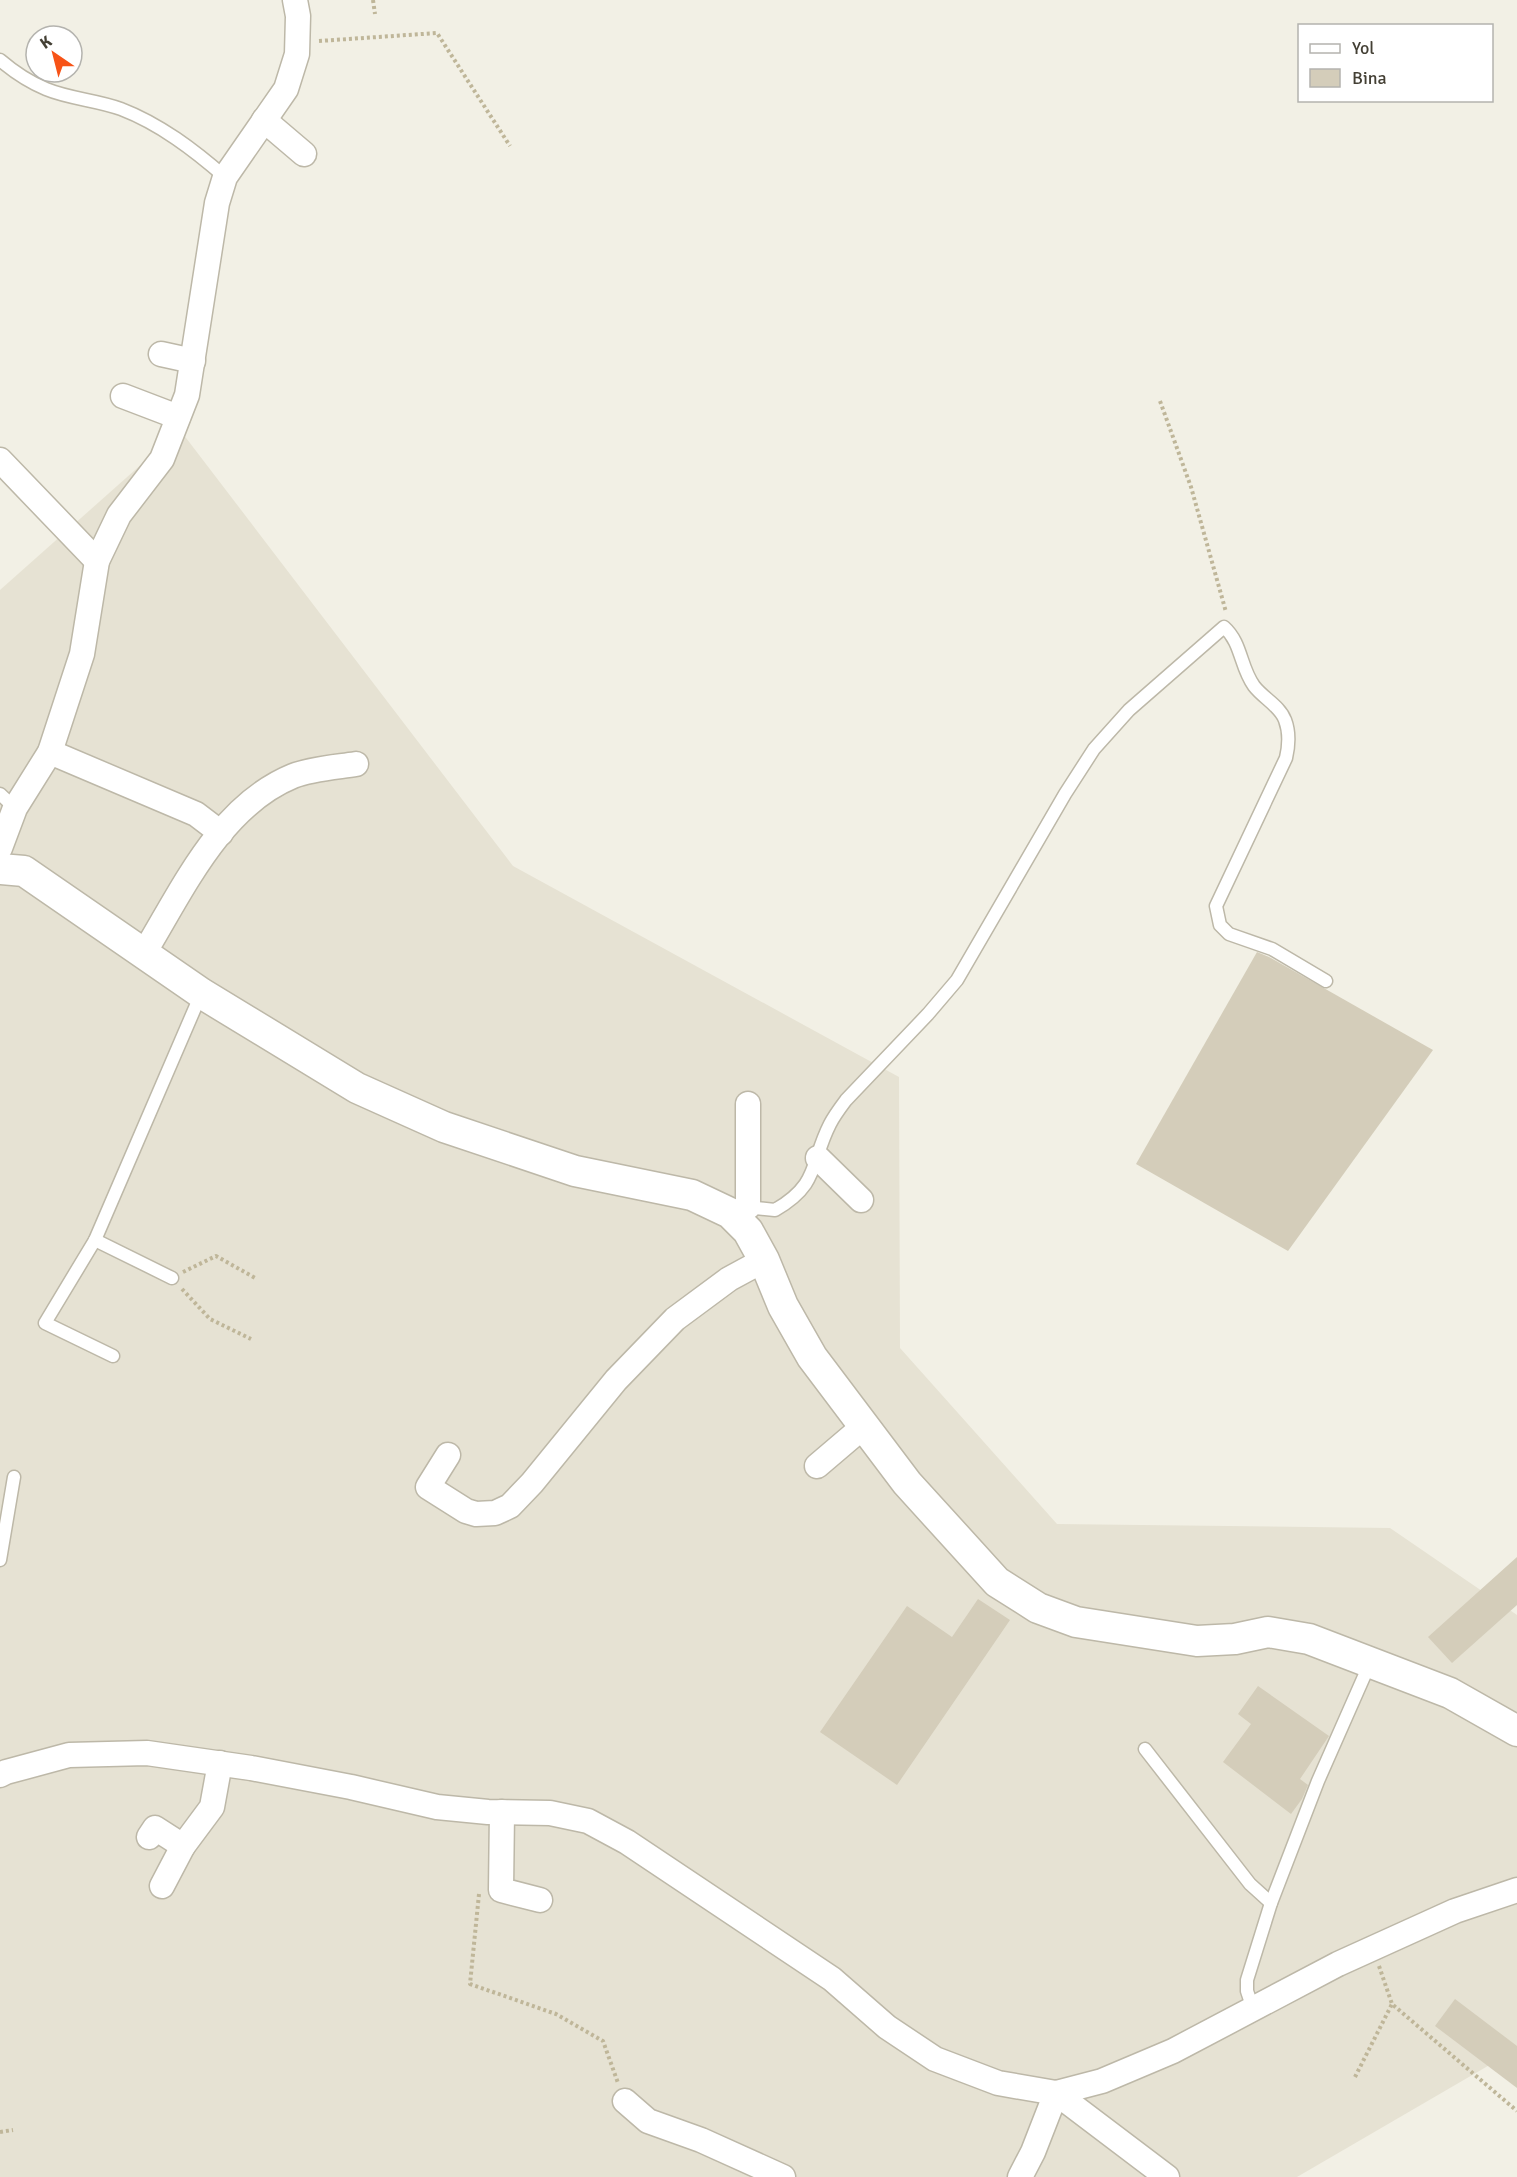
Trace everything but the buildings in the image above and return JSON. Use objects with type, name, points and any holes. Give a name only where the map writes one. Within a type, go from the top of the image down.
[{"type":"street","points":[[0,848],[8,801],[50,753],[82,654],[97,561],[119,515],[162,459],[187,394],[217,203],[225,177],[286,89],[297,54],[298,16],[295,0]]},
{"type":"street","points":[[264,120],[304,153]]},
{"type":"street","points":[[161,354],[193,361]]},
{"type":"street","points":[[123,396],[178,417]]},
{"type":"street","points":[[0,460],[97,561]]},
{"type":"street","points":[[50,753],[196,814],[221,832]]},
{"type":"street","points":[[144,953],[221,832],[251,802],[270,787],[295,775],[356,764]]},
{"type":"street","points":[[0,869],[24,871],[201,993],[357,1088],[444,1127],[575,1171],[692,1195],[739,1210]]},
{"type":"street","points":[[748,1104],[739,1210],[764,1260],[783,1306],[812,1357],[907,1483],[997,1582],[1038,1608],[1076,1622],[1197,1641],[1235,1639],[1268,1632],[1310,1639],[1449,1693],[1517,1731]]},
{"type":"street","points":[[818,1158],[861,1200]]},
{"type":"street","points":[[448,1455],[428,1487],[466,1511],[476,1514],[495,1513],[510,1506],[616,1380],[675,1319],[729,1279],[764,1260]]},
{"type":"street","points":[[817,1466],[864,1426]]},
{"type":"street","points":[[0,1775],[69,1755],[147,1753],[220,1763],[340,1785],[437,1807],[550,1814],[588,1821],[627,1842],[832,1979],[887,2027],[935,2059],[998,2083],[1056,2093],[1102,2081],[1173,2051],[1338,1964],[1455,1911],[1517,1890]]},
{"type":"street","points":[[162,1886],[183,1846],[213,1807],[220,1763]]},
{"type":"street","points":[[502,1812],[501,1890],[540,1900]]},
{"type":"street","points":[[149,1837],[155,1828],[183,1846]]},
{"type":"street","points":[[1020,2177],[1033,2152],[1056,2093]]},
{"type":"street","points":[[1056,2093],[1167,2177]]},
{"type":"street","points":[[624,2101],[648,2121],[701,2140],[783,2177]]},
{"type":"lane","points":[[0,60],[15,72],[46,90],[121,109],[146,122],[194,151],[225,177]]},
{"type":"lane","points":[[739,1210],[775,1210],[788,1203],[808,1182],[829,1125],[846,1101],[957,980],[1065,794],[1094,749],[1129,710],[1224,627],[1236,642],[1247,676],[1282,713],[1289,740],[1286,758],[1216,906],[1218,919],[1220,925],[1229,934],[1272,950],[1326,981]]},
{"type":"lane","points":[[113,1356],[45,1323],[95,1240],[201,993]]},
{"type":"lane","points":[[95,1240],[172,1278]]},
{"type":"lane","points":[[0,1560],[14,1476]]},
{"type":"lane","points":[[1253,2009],[1247,1991],[1247,1980],[1271,1903],[1318,1781],[1370,1662]]},
{"type":"lane","points":[[1145,1749],[1250,1884],[1271,1903]]},
{"type":"path","points":[[373,0],[375,14]]},
{"type":"path","points":[[297,43],[437,33],[510,146]]},
{"type":"path","points":[[1160,401],[1191,487],[1226,610],[1224,627]]},
{"type":"path","points":[[251,1339],[210,1319],[172,1278],[216,1256],[257,1279]]},
{"type":"path","points":[[479,1892],[470,1984],[556,2014],[603,2041],[624,2101]]},
{"type":"path","points":[[1373,1949],[1392,2004],[1517,2111]]},
{"type":"path","points":[[1355,2077],[1392,2004]]},
{"type":"path","points":[[0,2132],[13,2130]]},
{"type":"shaded area","points":[[180,430],[513,866],[899,1077],[900,1348],[1057,1524],[1390,1528],[1517,1615],[1517,2049],[1297,2177],[0,2177],[0,590]]}]
